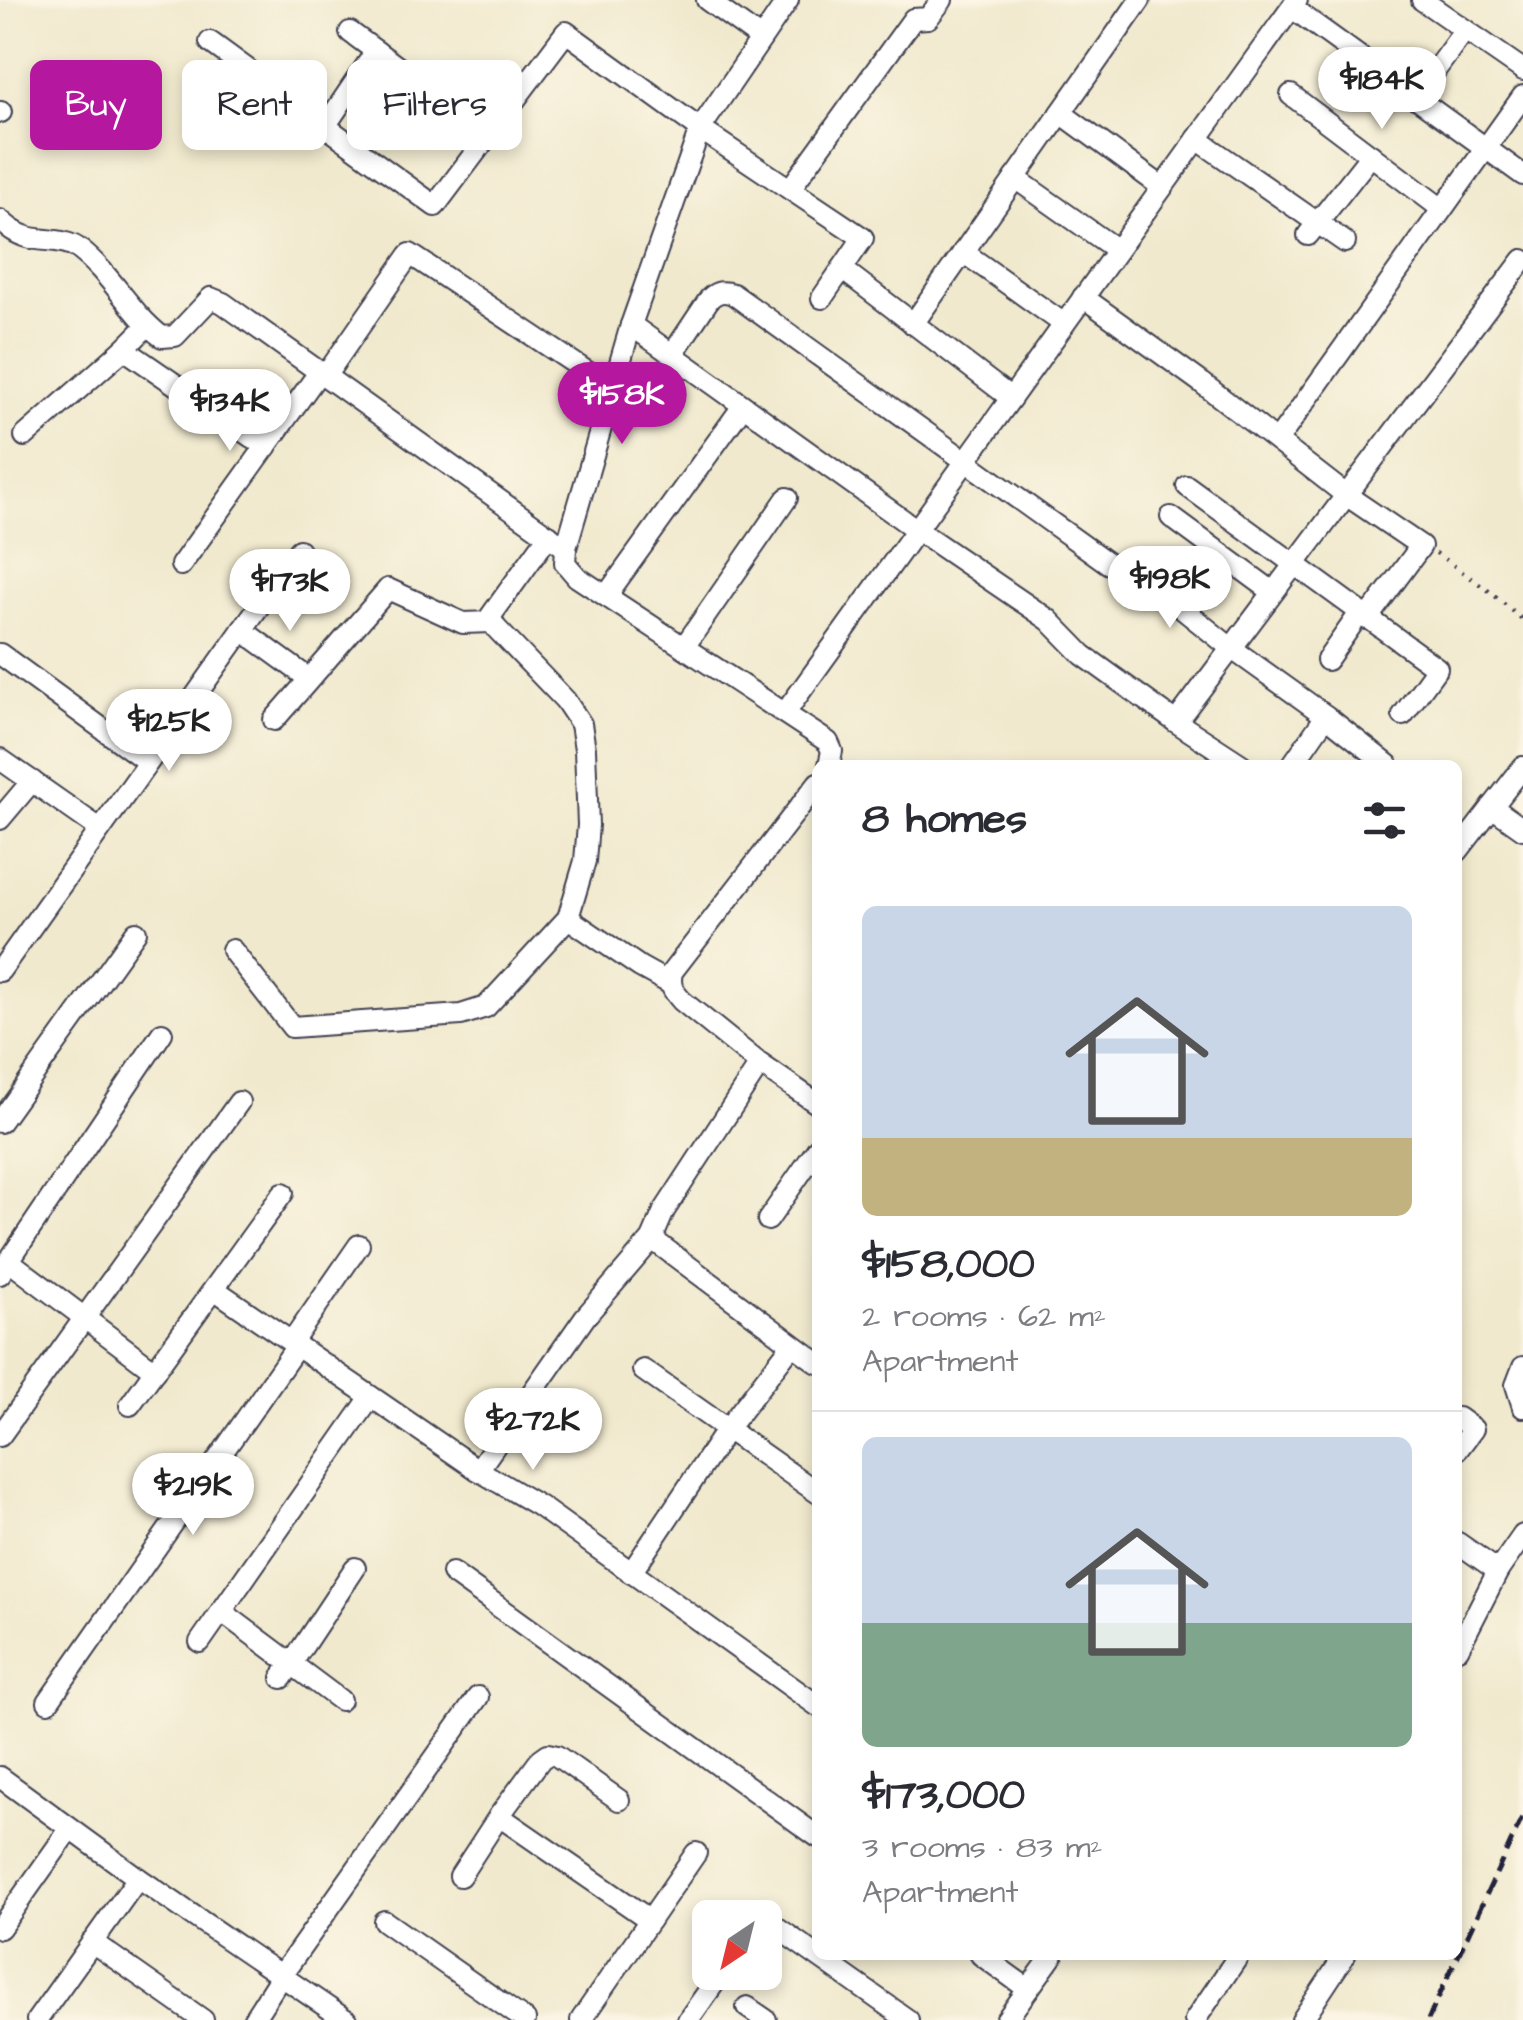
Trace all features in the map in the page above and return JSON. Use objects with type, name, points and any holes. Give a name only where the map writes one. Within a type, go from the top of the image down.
[{"type":"street","points":[[707,0],[761,39]]},
{"type":"street","points":[[788,0],[700,129],[630,325],[565,563],[606,596],[828,742],[830,760]]},
{"type":"street","points":[[790,190],[913,19],[928,18],[942,0]]},
{"type":"street","points":[[913,324],[1140,0]]},
{"type":"street","points":[[1422,0],[1523,70]]},
{"type":"street","points":[[785,713],[1295,4],[1415,98],[1523,175]]},
{"type":"street","points":[[1415,98],[1465,30]]},
{"type":"street","points":[[350,32],[388,60]]},
{"type":"street","points":[[522,90],[566,32],[700,129],[863,238],[822,298]]},
{"type":"street","points":[[210,42],[235,60]]},
{"type":"street","points":[[327,124],[376,51]]},
{"type":"street","points":[[1291,95],[1442,209]]},
{"type":"street","points":[[1277,442],[1523,96]]},
{"type":"street","points":[[1061,113],[1162,187]]},
{"type":"street","points":[[1197,140],[1313,229],[1345,242]]},
{"type":"street","points":[[360,150],[435,206],[477,150]]},
{"type":"street","points":[[1313,229],[1371,155]]},
{"type":"street","points":[[1015,178],[1117,250]]},
{"type":"street","points":[[0,220],[27,238],[76,246],[162,338],[175,336],[202,305],[211,298],[218,299],[566,548]]},
{"type":"street","points":[[963,252],[1064,324]]},
{"type":"street","points":[[180,566],[410,254],[613,389]]},
{"type":"street","points":[[1176,722],[1523,260]]},
{"type":"street","points":[[842,269],[1011,398]]},
{"type":"street","points":[[672,355],[710,298],[724,291],[733,294],[1109,564]]},
{"type":"street","points":[[1083,297],[1346,495],[1421,546],[1327,660]]},
{"type":"street","points":[[630,325],[1049,620],[1082,654],[1234,760]]},
{"type":"street","points":[[26,436],[147,326]]},
{"type":"street","points":[[124,350],[266,446]]},
{"type":"street","points":[[606,596],[743,406]]},
{"type":"street","points":[[1186,486],[1437,668],[1403,716]]},
{"type":"street","points":[[684,647],[786,498]]},
{"type":"street","points":[[1170,517],[1273,592]]},
{"type":"street","points":[[491,622],[492,613],[549,534]]},
{"type":"street","points":[[0,971],[299,550]]},
{"type":"street","points":[[1140,575],[1382,760]]},
{"type":"street","points":[[232,950],[292,1026],[461,1015],[486,1007],[568,918],[585,861],[588,825],[581,724],[565,700],[491,622],[463,623],[388,589],[274,720]]},
{"type":"street","points":[[242,630],[308,678]]},
{"type":"street","points":[[0,654],[148,762]]},
{"type":"street","points":[[1295,760],[1326,716]]},
{"type":"street","points":[[0,759],[100,829]]},
{"type":"street","points":[[1462,846],[1523,768]]},
{"type":"street","points":[[0,819],[32,781]]},
{"type":"street","points":[[669,982],[672,972],[812,796]]},
{"type":"street","points":[[1492,808],[1523,829]]},
{"type":"street","points":[[568,918],[669,982],[682,1001],[812,1100]]},
{"type":"street","points":[[0,1122],[136,932]]},
{"type":"street","points":[[154,1371],[84,1318],[4,1268],[162,1033]]},
{"type":"street","points":[[478,1470],[585,1317],[652,1239],[664,1211],[760,1064]]},
{"type":"street","points":[[0,1436],[239,1102]]},
{"type":"street","points":[[768,1220],[812,1157]]},
{"type":"street","points":[[130,1405],[284,1193]]},
{"type":"street","points":[[652,1239],[812,1359]]},
{"type":"street","points":[[48,1702],[360,1244]]},
{"type":"street","points":[[214,1289],[478,1470],[538,1506],[812,1702]]},
{"type":"street","points":[[631,1572],[727,1429],[792,1346]]},
{"type":"street","points":[[1523,1368],[1516,1385],[1523,1407]]},
{"type":"street","points":[[642,1370],[812,1489]]},
{"type":"street","points":[[200,1642],[371,1397]]},
{"type":"street","points":[[1462,1421],[1472,1429],[1462,1444]]},
{"type":"street","points":[[1462,1641],[1498,1571],[1523,1535]]},
{"type":"street","points":[[1462,1546],[1498,1571]]},
{"type":"street","points":[[287,1671],[355,1568]]},
{"type":"street","points":[[452,1573],[812,1833]]},
{"type":"street","points":[[221,1611],[287,1671],[340,1700]]},
{"type":"street","points":[[253,2020],[478,1698]]},
{"type":"street","points":[[460,1876],[548,1754],[557,1756],[619,1800]]},
{"type":"street","points":[[0,1776],[138,1878],[346,2020]]},
{"type":"street","points":[[500,1816],[650,1920]]},
{"type":"street","points":[[0,1928],[70,1829]]},
{"type":"street","points":[[581,2020],[696,1853]]},
{"type":"street","points":[[37,2020],[138,1878]]},
{"type":"street","points":[[384,1921],[526,2020]]},
{"type":"street","points":[[782,1931],[812,1952]]},
{"type":"street","points":[[92,1942],[176,2012],[203,2020]]},
{"type":"street","points":[[823,1960],[908,2020]]},
{"type":"street","points":[[988,1960],[1028,1990]]},
{"type":"street","points":[[1006,2020],[1050,1960]]},
{"type":"street","points":[[1194,2020],[1236,1960]]},
{"type":"street","points":[[1302,2020],[1342,1960]]},
{"type":"street","points":[[688,2020],[709,1990]]},
{"type":"street","points":[[746,2006],[766,2020]]},
{"type":"path","points":[[1421,546],[1445,558],[1523,620]]},
{"type":"railway","points":[[1462,1947],[1523,1816]]},
{"type":"railway","points":[[1428,2020],[1456,1960]]}]
